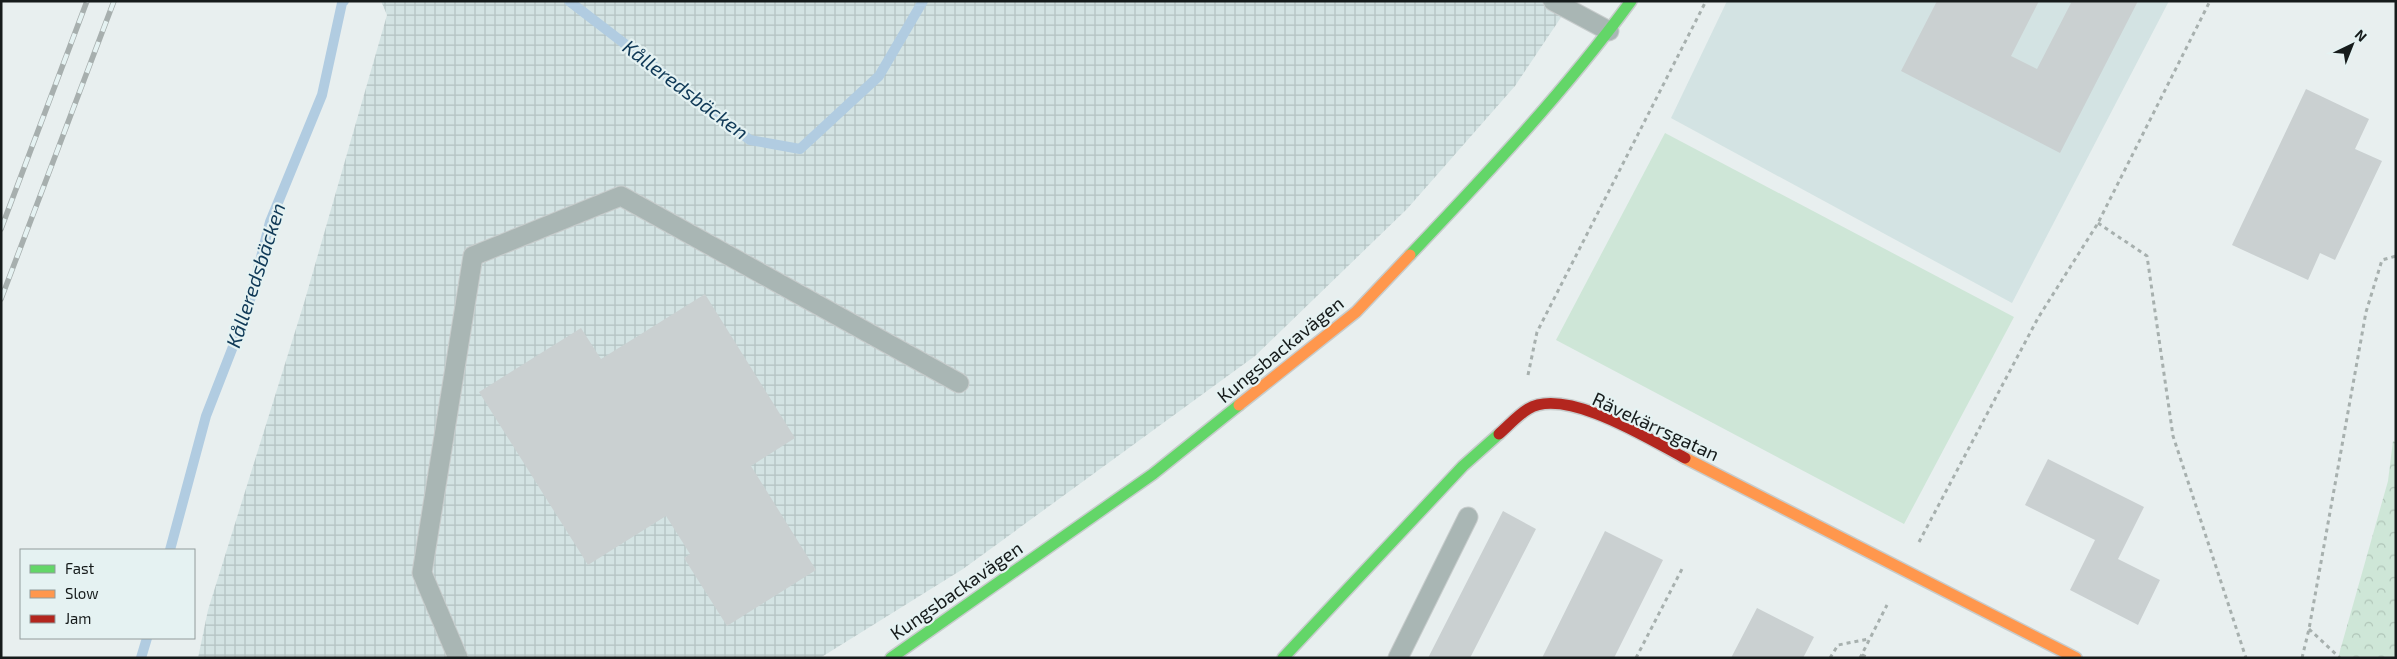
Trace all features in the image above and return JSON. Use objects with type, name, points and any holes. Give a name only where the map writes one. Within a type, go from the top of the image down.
[{"type":"street","name":"Kungsbackavägen","points":[[891,658],[1153,474],[1356,312],[1494,166],[1609,31],[1631,1]]},
{"type":"street","name":"Rävekärrsgatan","points":[[1283,658],[1463,466],[1529,408],[1553,403],[1596,412],[2076,658]]},
{"type":"lane","points":[[1553,1],[1609,31]]},
{"type":"lane","points":[[458,658],[422,573],[473,256],[621,196],[959,383]]},
{"type":"lane","points":[[1398,658],[1468,517]]},
{"type":"path","points":[[1529,408],[1528,372],[1537,332],[1706,1]]},
{"type":"path","points":[[1918,545],[2038,318],[2098,223],[2210,1]]},
{"type":"path","points":[[2098,223],[2148,256],[2173,436],[2246,658]]},
{"type":"path","points":[[2302,658],[2309,629],[2366,312],[2382,260],[2396,256]]},
{"type":"path","points":[[1636,658],[1682,568]]},
{"type":"path","points":[[1869,658],[1861,656],[1887,605]]},
{"type":"path","points":[[2309,629],[2340,658]]},
{"type":"path","points":[[1830,658],[1838,645],[1870,638]]},
{"type":"shaded area","points":[[381,1],[1572,1],[1515,86],[1407,209],[1255,356],[963,569],[820,658],[198,658],[208,610],[304,303],[387,15]]},
{"type":"shaded area","points":[[1727,1],[2169,1],[2012,303],[1671,118]]},
{"type":"green space","points":[[1665,133],[2014,317],[1904,524],[1556,340]]},
{"type":"green space","points":[[2393,441],[2396,442],[2396,658],[2338,658],[2388,481]]},
{"type":"building","points":[[1937,1],[2039,1],[2011,56],[2037,69],[2071,3],[2066,1],[2138,1],[2060,153],[1901,71]]},
{"type":"building","points":[[2306,89],[2369,119],[2355,149],[2382,161],[2335,260],[2320,253],[2308,280],[2232,245]]},
{"type":"building","points":[[705,294],[795,438],[751,466],[816,570],[727,626],[684,558],[690,554],[666,516],[588,565],[479,392],[581,328],[601,359]]},
{"type":"building","points":[[2048,459],[2144,507],[2118,559],[2160,580],[2138,625],[2070,590],[2095,540],[2025,505]]},
{"type":"building","points":[[1503,511],[1536,529],[1470,658],[1428,658]]},
{"type":"building","points":[[1605,531],[1663,560],[1614,658],[1542,658]]},
{"type":"building","points":[[1757,608],[1814,637],[1803,658],[1731,658]]},
{"type":"waterway","name":"Kålleredsbäcken","points":[[170,549],[206,416],[248,308],[270,222],[322,95],[344,1]]},
{"type":"waterway","name":"Kålleredsbäcken","points":[[569,1],[750,140],[800,149],[879,76],[923,1]]},
{"type":"waterway","name":"Kålleredsbäcken","points":[[141,658],[147,639]]},
{"type":"railway","points":[[1,229],[87,1]]},
{"type":"railway","points":[[1,299],[114,1]]},
{"type":"traffic: fast","points":[[1410,255],[1552,100],[1631,1]]},
{"type":"traffic: fast","points":[[891,658],[1153,474],[1239,405]]},
{"type":"traffic: fast","points":[[1283,658],[1463,466],[1499,434]]},
{"type":"traffic: slow","points":[[1239,405],[1356,312],[1410,255]]},
{"type":"traffic: slow","points":[[1685,458],[2076,658]]},
{"type":"traffic: jam","points":[[1499,434],[1528,409],[1544,404],[1563,404],[1608,418],[1685,458]]}]
